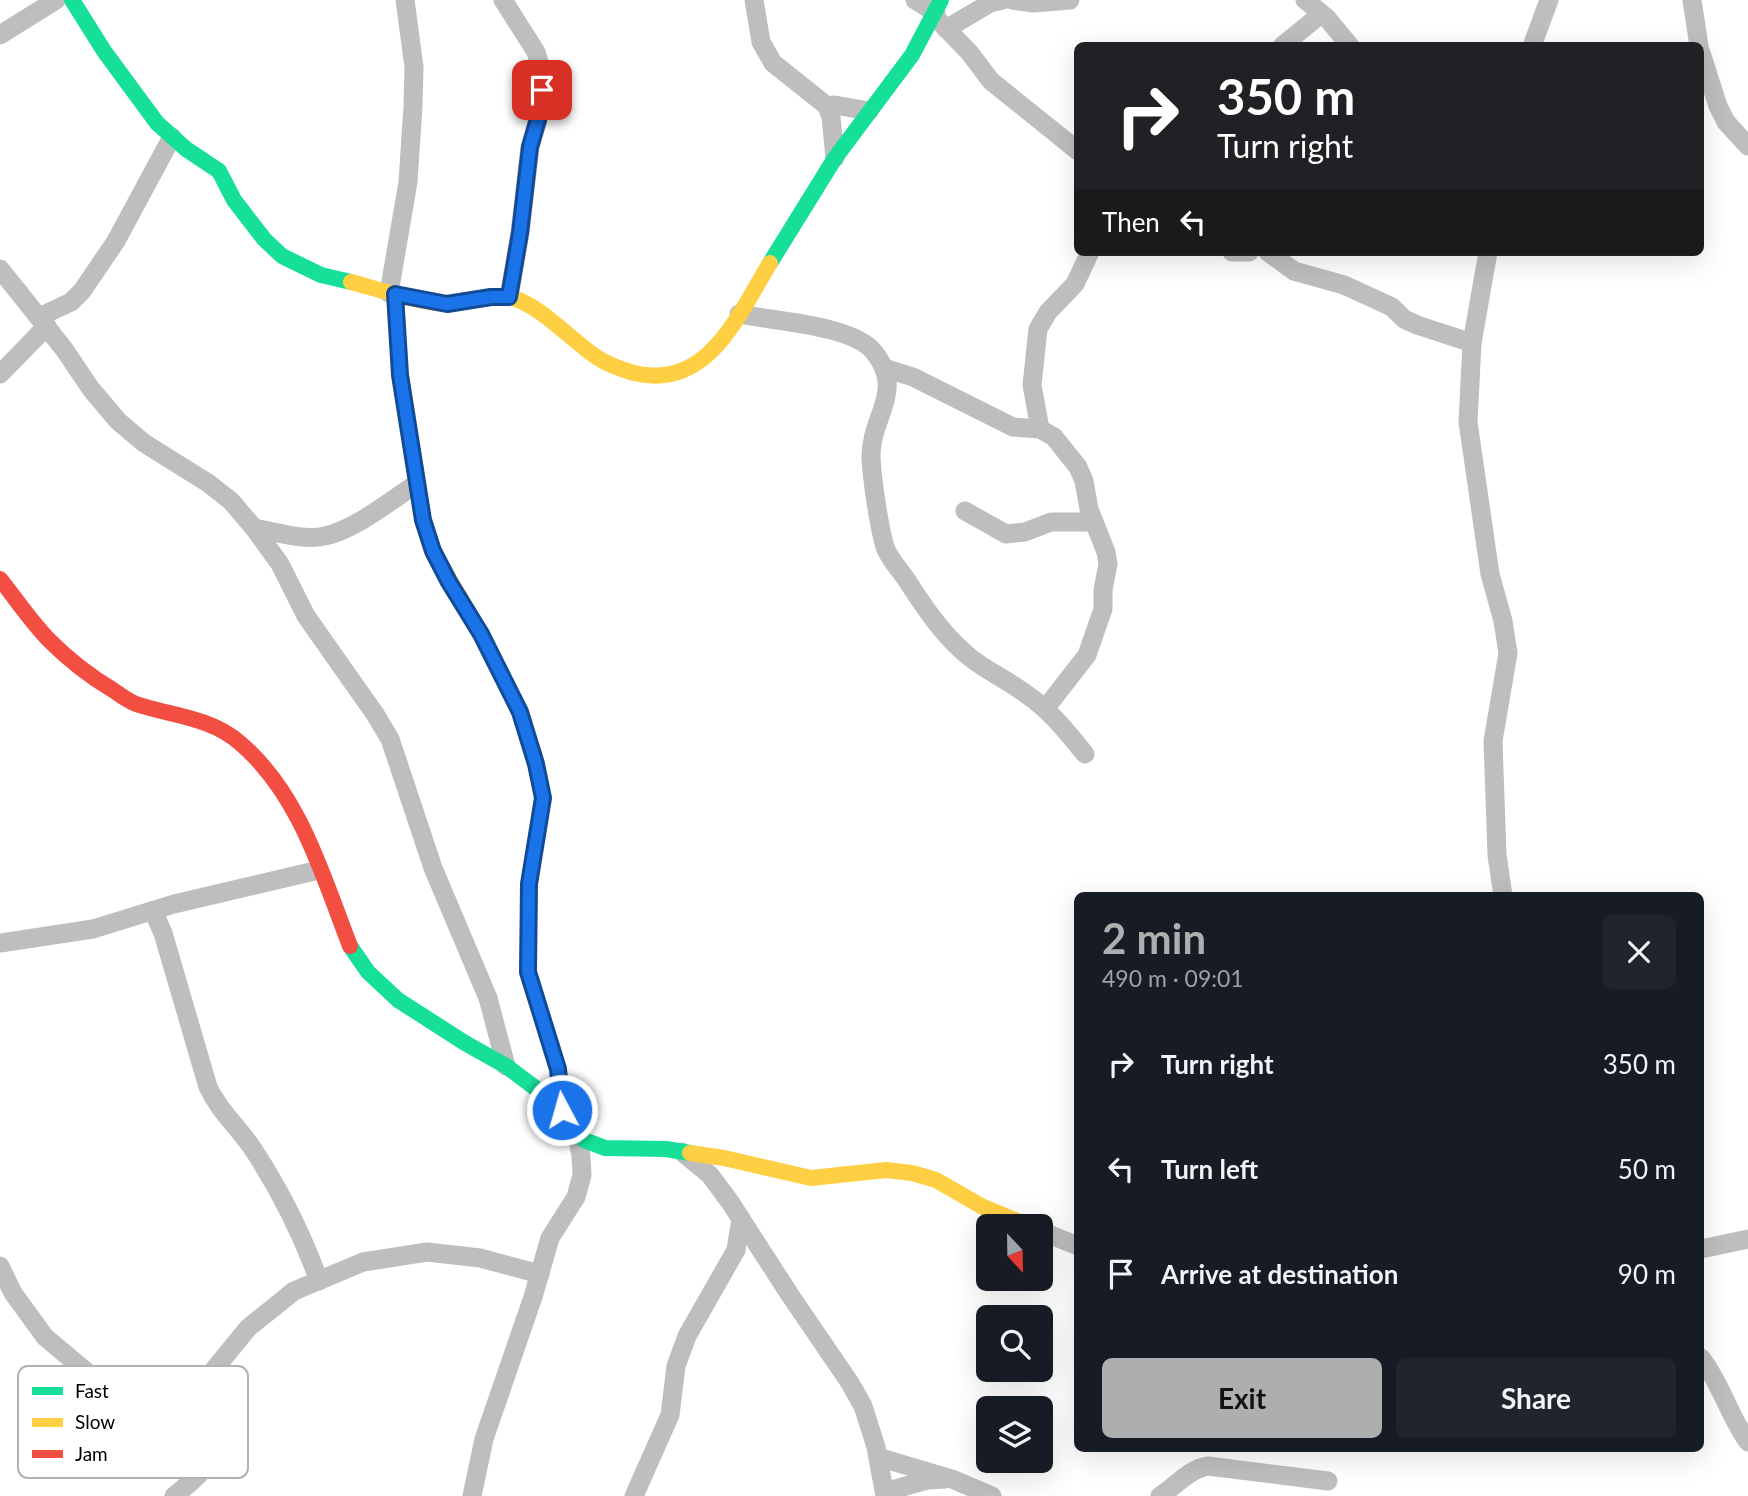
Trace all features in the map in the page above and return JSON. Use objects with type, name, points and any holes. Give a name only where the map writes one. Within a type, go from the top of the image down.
[{"type":"street","points":[[0,35],[56,0]]},
{"type":"street","points":[[72,0],[120,74],[157,122],[186,149],[219,171],[234,200],[264,239],[282,256],[321,275],[392,294],[447,304],[509,297],[526,303],[597,358],[619,369],[643,375],[677,374],[697,365],[725,337],[835,158],[939,15],[1003,0]]},
{"type":"street","points":[[405,0],[414,67],[408,182],[392,294],[400,375],[416,484],[433,551],[481,634],[520,712],[536,764],[543,798],[529,884],[528,972],[558,1069],[562,1110]]},
{"type":"street","points":[[503,0],[536,52],[543,76],[539,116],[528,158],[520,233],[509,297]]},
{"type":"street","points":[[754,0],[761,42],[773,63],[827,106],[831,117],[835,158]]},
{"type":"street","points":[[915,0],[939,15],[991,81],[1074,148]]},
{"type":"street","points":[[1012,0],[1045,3],[1070,0]]},
{"type":"street","points":[[1305,0],[1346,42]]},
{"type":"street","points":[[1533,42],[1549,0]]},
{"type":"street","points":[[1692,0],[1698,42]]},
{"type":"street","points":[[1287,42],[1321,14]]},
{"type":"street","points":[[1704,63],[1717,106],[1726,122],[1748,146]]},
{"type":"street","points":[[827,106],[869,111]]},
{"type":"street","points":[[0,374],[43,321],[82,291],[116,241],[172,136]]},
{"type":"street","points":[[1040,429],[1032,385],[1038,329],[1048,312],[1075,284],[1088,256]]},
{"type":"street","points":[[1273,256],[1294,271],[1343,285],[1392,307],[1404,319],[1417,325],[1472,343]]},
{"type":"street","points":[[1487,256],[1472,343],[1468,422],[1490,574],[1503,621],[1508,653],[1493,741],[1497,856],[1502,892]]},
{"type":"street","points":[[0,269],[118,421],[144,443],[208,483],[231,501],[280,564],[306,616],[390,739],[433,868],[488,998],[506,1066]]},
{"type":"street","points":[[739,314],[839,332],[857,339],[873,350],[884,368],[889,387],[871,456],[886,548],[915,594],[945,633],[972,659],[1027,694],[1045,709],[1085,754]]},
{"type":"street","points":[[884,368],[913,377],[1013,428],[1040,429],[1054,437],[1078,467],[1084,481],[1088,509],[1106,552],[1108,564],[1103,609],[1087,654],[1045,709]]},
{"type":"street","points":[[254,528],[300,536],[324,536],[345,528],[416,484]]},
{"type":"street","points":[[964,511],[1006,534],[1025,532],[1051,522],[1093,522]]},
{"type":"street","points":[[0,579],[50,641],[101,683],[134,703],[215,726],[238,741],[257,759],[280,788],[311,844],[350,946],[368,972],[398,1000],[506,1066],[562,1110],[584,1140],[606,1148],[681,1151],[724,1158],[811,1178],[886,1170],[912,1173],[936,1180],[1000,1214]]},
{"type":"street","points":[[0,943],[93,929],[218,892],[319,870]]},
{"type":"street","points":[[153,911],[166,944],[208,1087],[217,1106],[241,1132],[264,1166],[292,1215],[319,1281]]},
{"type":"street","points":[[472,1496],[484,1439],[550,1238],[576,1197],[582,1175],[576,1131]]},
{"type":"street","points":[[681,1151],[710,1175],[850,1382],[863,1406],[878,1457],[885,1494],[927,1480],[950,1478]]},
{"type":"street","points":[[634,1496],[670,1415],[676,1366],[687,1336],[736,1251],[741,1219]]},
{"type":"street","points":[[1054,1236],[1074,1244]]},
{"type":"street","points":[[1704,1247],[1748,1239]]},
{"type":"street","points":[[217,1366],[248,1328],[294,1291],[363,1262],[427,1252],[480,1258],[540,1274]]},
{"type":"street","points":[[0,1266],[13,1293],[45,1337],[80,1366]]},
{"type":"street","points":[[1704,1362],[1734,1423],[1748,1442]]},
{"type":"street","points":[[878,1457],[950,1478],[992,1496]]},
{"type":"street","points":[[1160,1496],[1196,1468],[1208,1466],[1328,1481]]},
{"type":"street","points":[[174,1496],[197,1478]]},
{"type":"traffic: fast","points":[[72,0],[104,51],[157,123],[186,149],[219,171],[234,200],[264,239],[282,256],[321,275],[351,282]]},
{"type":"traffic: fast","points":[[770,263],[835,158],[912,55],[941,0]]},
{"type":"traffic: fast","points":[[350,946],[368,972],[398,1000],[506,1066],[538,1090],[562,1110],[584,1140],[605,1148],[666,1149],[690,1153]]},
{"type":"traffic: slow","points":[[351,282],[432,303],[444,304],[496,296],[513,298],[535,308],[604,361],[634,373],[660,376],[682,371],[701,360],[718,344],[746,305],[770,263]]},
{"type":"traffic: slow","points":[[395,294],[400,375],[423,520],[433,551],[481,634],[520,712],[538,774]]},
{"type":"traffic: slow","points":[[690,1153],[811,1178],[886,1170],[912,1173],[936,1180],[1000,1214]]},
{"type":"traffic: jam","points":[[0,579],[50,641],[96,679],[136,704],[203,722],[228,734],[261,763],[279,786],[307,837],[350,946]]},
{"type":"traffic: jam","points":[[538,774],[543,798],[529,884],[528,972],[558,1069],[562,1110]]},
{"type":"route","points":[[542,90],[539,116],[530,147],[509,297],[447,304],[395,294],[395,311],[400,375],[423,520],[433,551],[481,634],[520,712],[536,764],[543,798],[529,884],[528,972],[558,1069],[562,1110]]}]
